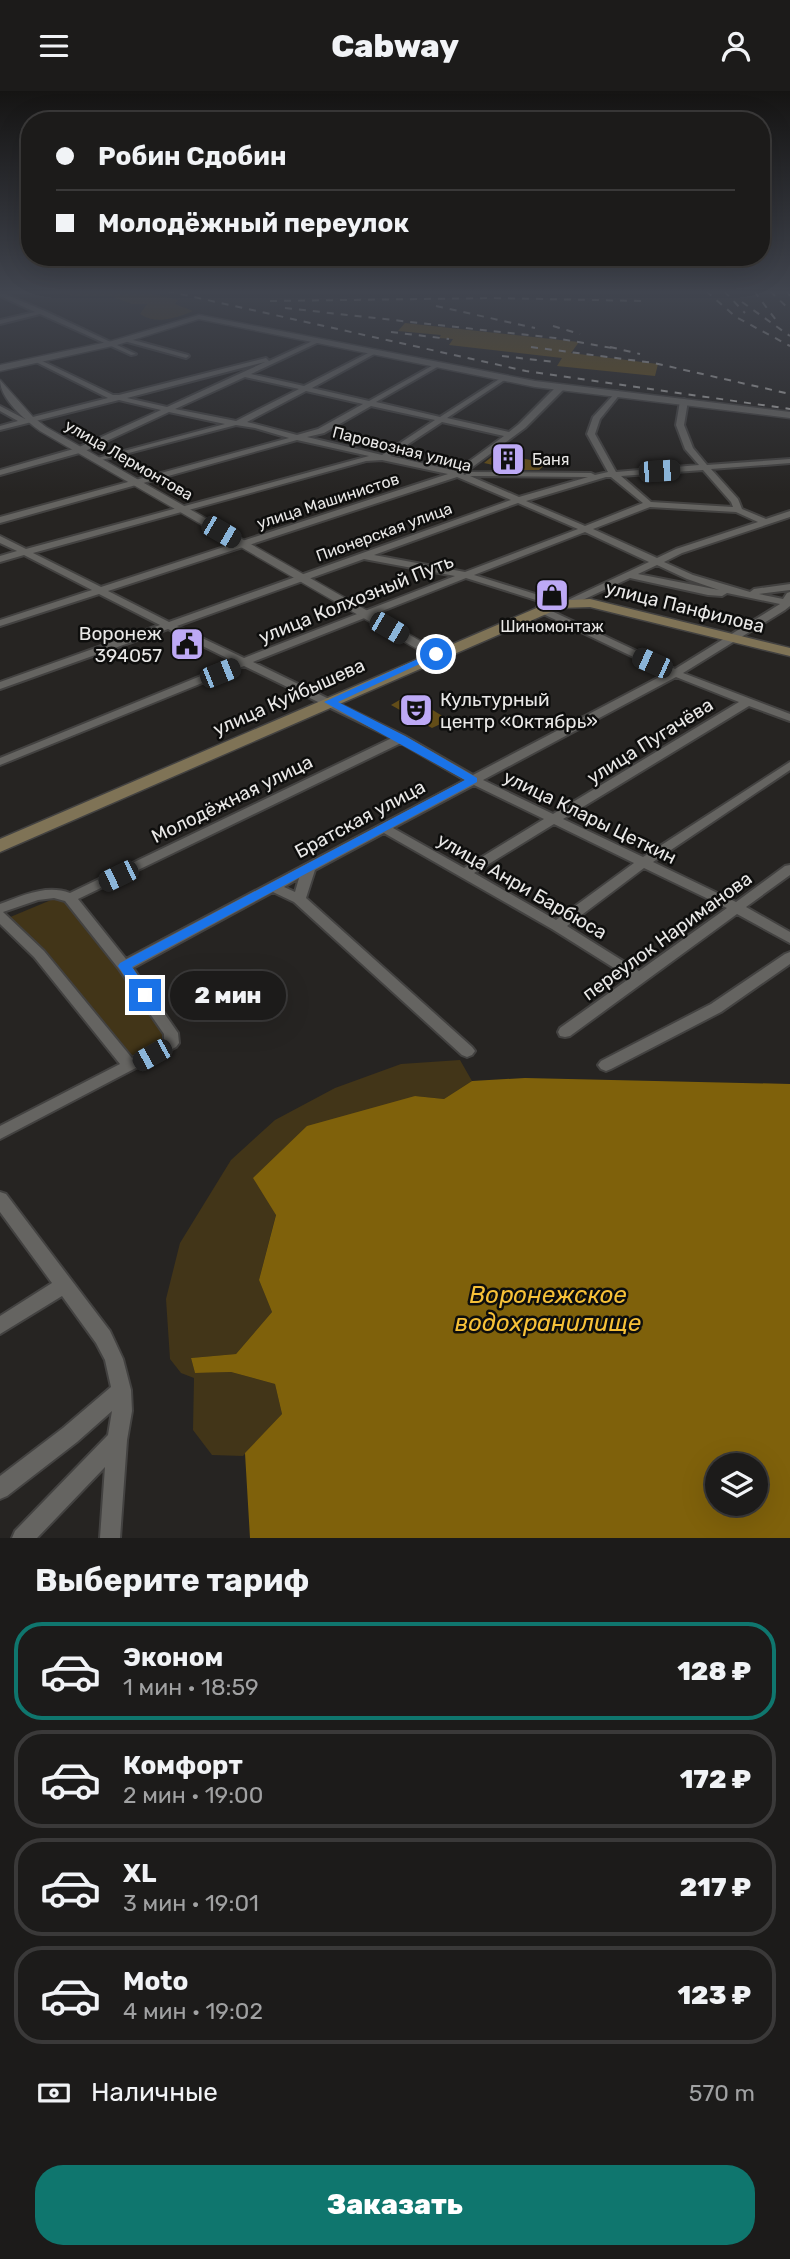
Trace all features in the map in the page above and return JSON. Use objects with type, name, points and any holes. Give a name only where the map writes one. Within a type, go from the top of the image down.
[{"type":"main road","name":"улица Панфилова","points":[[564,603],[588,600],[790,652]]},
{"type":"main road","name":"улица Куйбышева","points":[[0,846],[540,609],[564,603]]},
{"type":"street","points":[[0,368],[48,359]]},
{"type":"street","points":[[0,428],[270,359]]},
{"type":"street","points":[[0,473],[80,450],[281,359]]},
{"type":"street","points":[[98,460],[235,425],[362,359]]},
{"type":"street","points":[[406,359],[560,388],[790,415]]},
{"type":"street","name":"Паровозная улица","points":[[38,361],[114,397],[235,425],[256,426],[365,456],[483,479],[519,500],[690,577],[737,593],[788,604]]},
{"type":"street","points":[[0,520],[321,431],[437,365]]},
{"type":"street","points":[[224,369],[511,435]]},
{"type":"street","points":[[382,458],[504,378]]},
{"type":"street","name":"улица Лермонтова","points":[[0,383],[27,420],[436,654]]},
{"type":"street","name":"улица Машинистов","points":[[0,623],[457,474],[511,435],[560,388]]},
{"type":"street","points":[[617,393],[596,419],[591,434],[609,475],[649,504],[738,510],[765,522]]},
{"type":"street","points":[[684,401],[680,425],[682,435],[689,449],[735,501],[738,510]]},
{"type":"street","points":[[0,408],[27,420]]},
{"type":"street","points":[[0,559],[365,456]]},
{"type":"street","name":"Пионерская улица","points":[[0,686],[519,500],[609,475],[790,461]]},
{"type":"street","points":[[472,464],[483,479],[609,475]]},
{"type":"street","name":"улица Колхозный Путь","points":[[0,762],[464,575],[649,504]]},
{"type":"street","points":[[588,600],[656,562],[790,514]]},
{"type":"street","points":[[0,539],[169,626],[401,738]]},
{"type":"street","name":"улица Панфилова","points":[[363,556],[464,575],[564,603]]},
{"type":"street","points":[[630,575],[708,592],[737,593],[790,587]]},
{"type":"street","name":"Братская улица","points":[[124,966],[675,673],[788,604]]},
{"type":"street","points":[[540,609],[675,673],[790,718]]},
{"type":"street","name":"улица Пугачёва","points":[[463,874],[747,702]]},
{"type":"street","name":"улица Клары Цеткин","points":[[401,738],[440,761],[461,764],[478,777],[555,820],[739,909],[790,937]]},
{"type":"street","name":"Молодёжная улица","points":[[0,909],[44,895],[60,894],[70,898],[401,738]]},
{"type":"street","points":[[557,926],[643,863],[790,765]]},
{"type":"street","name":"улица Анри Барбюса","points":[[384,828],[557,926],[640,978]]},
{"type":"street","points":[[299,899],[309,869]]},
{"type":"street","name":"переулок Нариманова","points":[[565,1032],[739,909],[790,869]]},
{"type":"street","points":[[273,887],[299,899],[467,1051]]},
{"type":"street","points":[[0,1133],[168,1046],[173,1038],[124,966],[70,898]]},
{"type":"street","points":[[0,916],[39,954],[130,1066]]},
{"type":"street","points":[[606,1065],[716,1008],[790,957]]},
{"type":"street","points":[[1,1201],[103,1338],[114,1359],[121,1390],[122,1411],[117,1440],[110,1538]]},
{"type":"street","points":[[0,1327],[65,1285]]},
{"type":"street","points":[[0,1489],[70,1435],[121,1390]]},
{"type":"street","points":[[22,1538],[117,1440]]},
{"type":"shaded area","points":[[61,899],[89,927],[120,965],[148,1005],[167,1040],[134,1058],[130,1056],[47,952],[8,918],[51,900]]},
{"type":"shaded area","points":[[460,1060],[472,1081],[444,1099],[415,1096],[276,1214],[259,1280],[272,1312],[236,1354],[191,1358],[195,1373],[231,1372],[275,1384],[282,1414],[243,1456],[212,1455],[193,1430],[194,1378],[181,1373],[170,1359],[166,1299],[180,1243],[231,1160],[275,1120],[335,1088],[401,1064]]},
{"type":"water","name":"Воронежское водохранилище","points":[[525,1078],[790,1084],[790,1538],[250,1538],[245,1453],[282,1414],[275,1384],[231,1372],[195,1373],[191,1358],[236,1354],[272,1312],[259,1280],[276,1215],[253,1178],[307,1126],[415,1096],[444,1099],[472,1081]]},
{"type":"building","points":[[562,359],[615,359],[658,364],[655,376],[557,366]]},
{"type":"building","name":"Баня","points":[[505,446],[517,448],[509,456],[547,463],[539,470],[516,470],[484,463]]},
{"type":"building","name":"Культурный центр «Октябрь»","points":[[408,695],[449,720],[432,728],[391,705]]},
{"type":"railway","points":[[470,359],[526,371],[790,409]]},
{"type":"railway","points":[[524,359],[554,362]]},
{"type":"railway","points":[[620,359],[654,363],[790,394]]},
{"type":"place","name":"Баня","points":[[508,459]]},
{"type":"place","name":"Шиномонтаж","points":[[552,595]]},
{"type":"place","name":"Воронеж 394057","points":[[187,644]]},
{"type":"place","name":"Культурный центр «Октябрь»","points":[[416,710]]},
{"type":"route","points":[[145,995],[124,966],[473,780],[401,738],[330,702],[436,654]]}]
